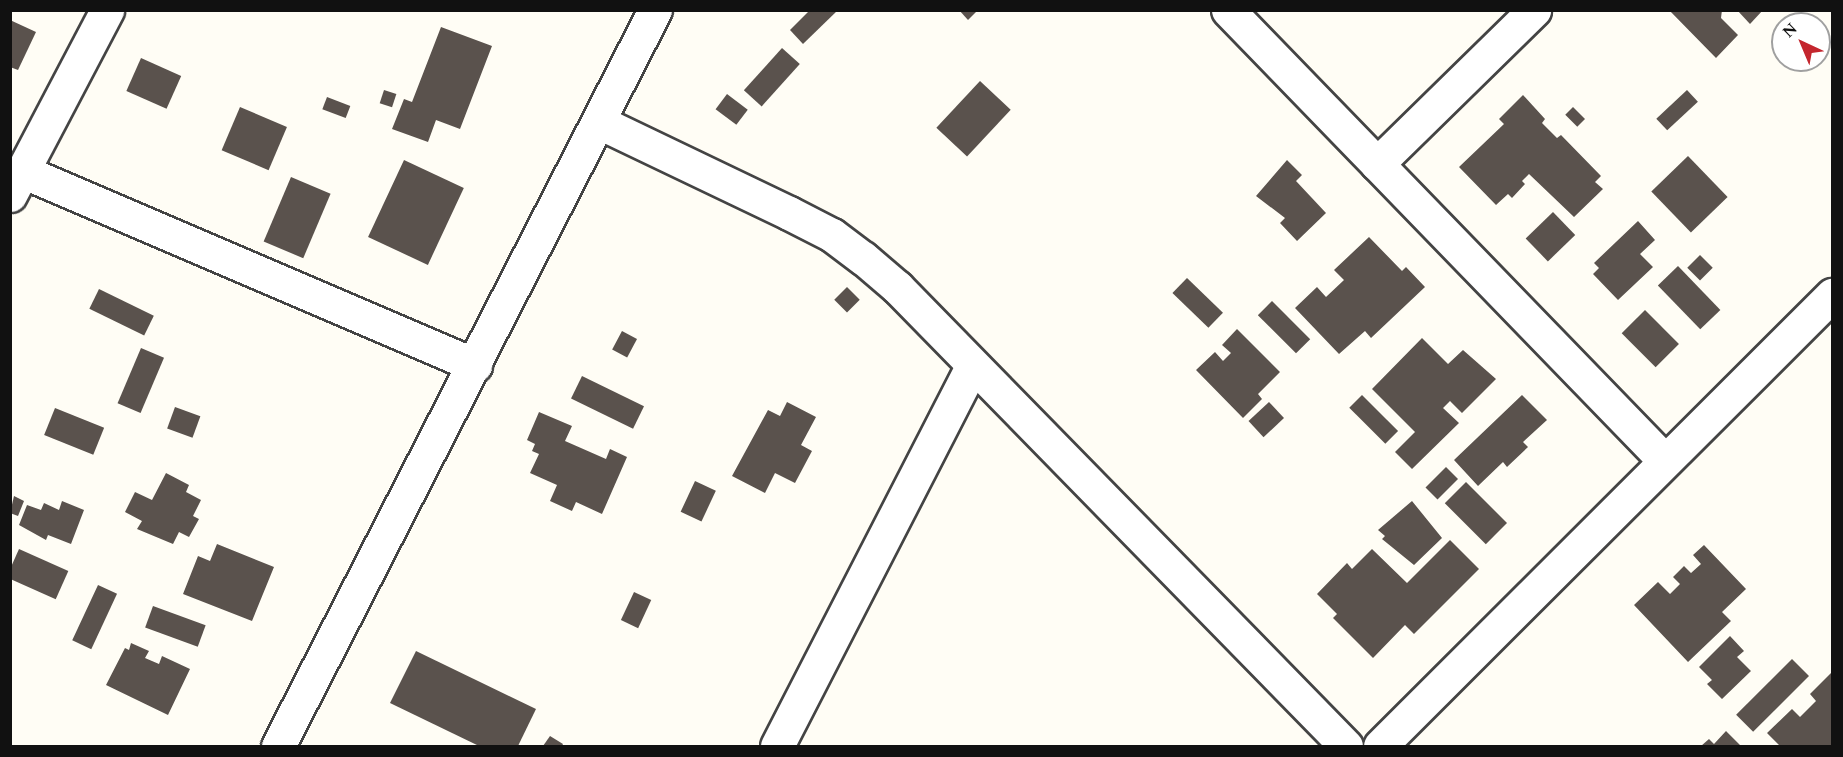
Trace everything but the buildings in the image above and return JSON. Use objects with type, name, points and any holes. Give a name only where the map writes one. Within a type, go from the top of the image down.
[{"type":"street","points":[[107,10],[16,183],[475,364]]},
{"type":"street","points":[[278,747],[655,10]]},
{"type":"street","points":[[1228,10],[1665,461]]},
{"type":"street","points":[[1377,164],[1534,10]]},
{"type":"street","points":[[599,122],[832,235],[897,287],[1346,747]]},
{"type":"street","points":[[1380,747],[1833,295]]},
{"type":"street","points":[[777,747],[973,365]]}]
